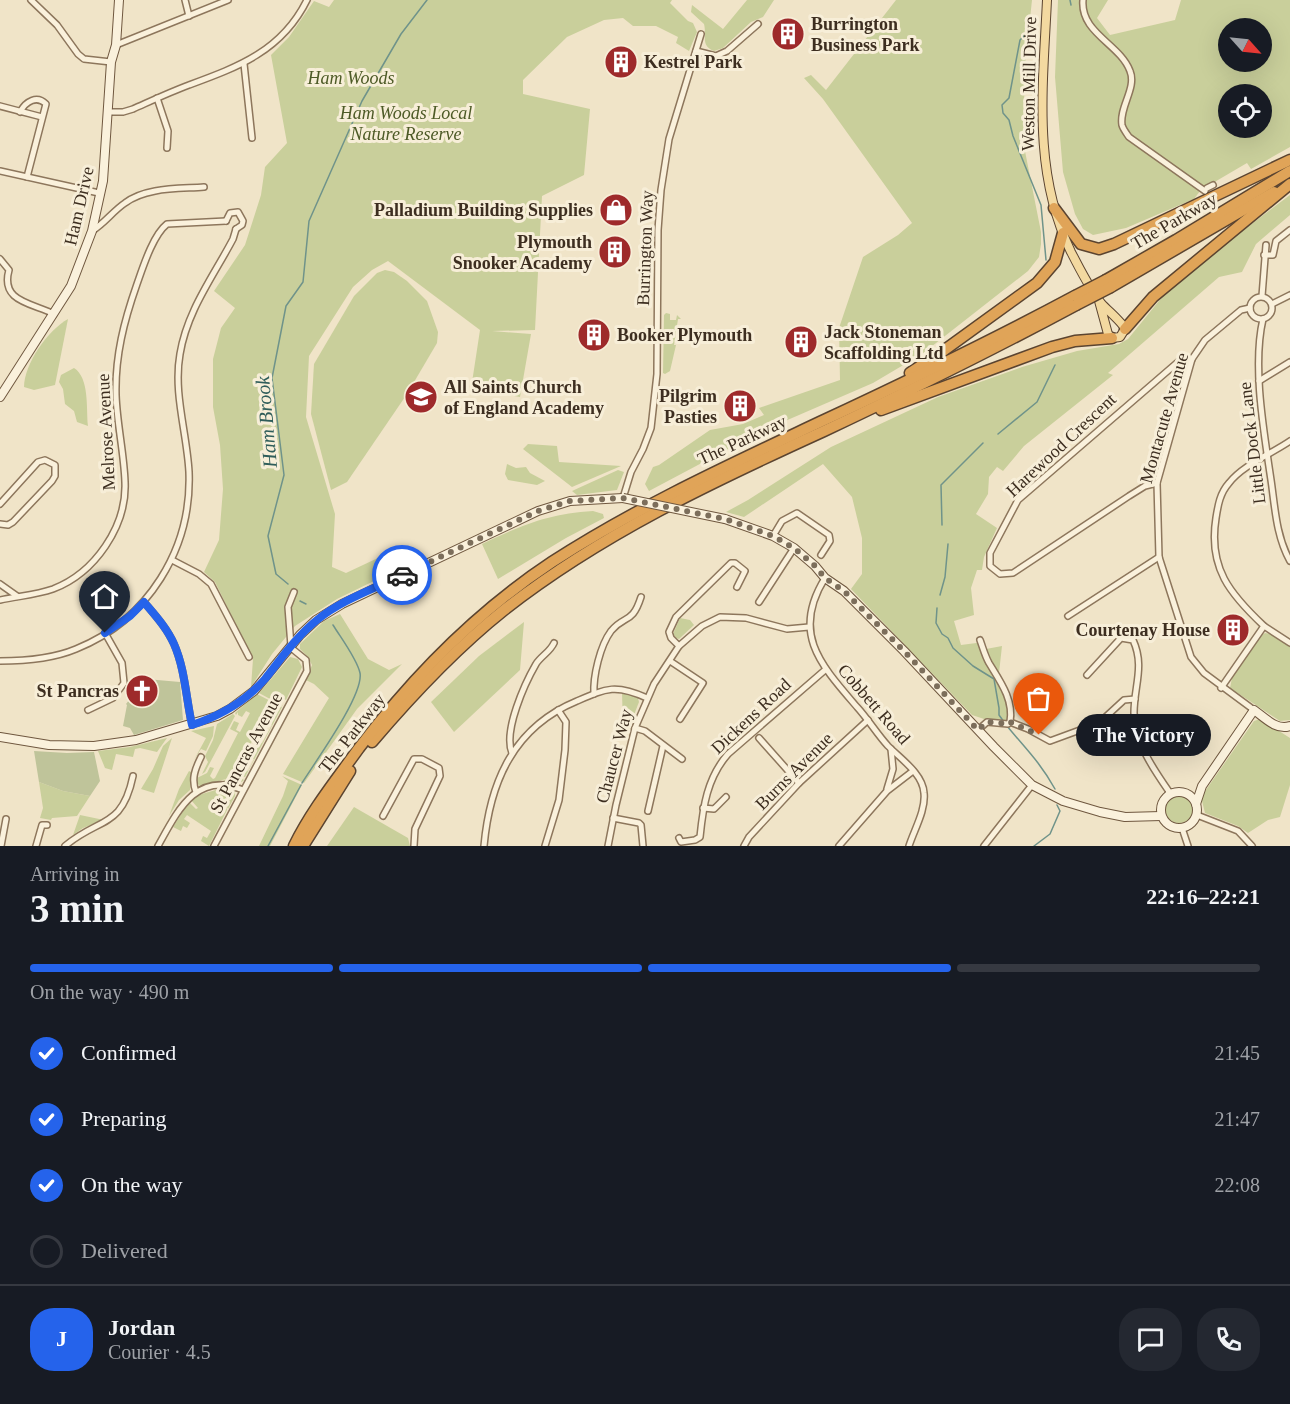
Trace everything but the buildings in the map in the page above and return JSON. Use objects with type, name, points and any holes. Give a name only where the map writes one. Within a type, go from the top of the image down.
[{"type":"highway","points":[[1054,208],[1081,244],[1099,249],[1114,244],[1290,160]]},
{"type":"highway","name":"The Parkway","points":[[1108,283],[1290,171]]},
{"type":"highway","points":[[1125,329],[1153,297],[1290,183]]},
{"type":"highway","name":"The Parkway","points":[[303,846],[348,775],[394,717],[463,645],[502,611],[556,572],[631,526],[750,464],[1002,345],[1108,283],[1290,183]]},
{"type":"highway","points":[[869,399],[939,354],[1029,290],[1055,262],[1063,233]]},
{"type":"highway","name":"The Parkway","points":[[294,846],[326,793],[375,727],[457,638],[502,599],[550,563],[677,489],[1076,301]]},
{"type":"highway","points":[[825,430],[1052,348],[1075,341],[1112,338]]},
{"type":"main road","name":"Weston Mill Drive","points":[[1047,0],[1042,93],[1042,150],[1054,208],[1063,233],[1086,282],[1099,301]]},
{"type":"main road","points":[[1099,301],[1113,317],[1124,325],[1125,329],[1120,337],[1112,338],[1106,329],[1099,301]]},
{"type":"street","points":[[31,0],[57,25],[84,59],[111,62]]},
{"type":"street","name":"Ham Drive","points":[[0,397],[3,386],[54,314],[70,286],[92,231],[103,180],[111,62],[116,45],[119,0]]},
{"type":"street","points":[[185,0],[189,16]]},
{"type":"street","points":[[116,45],[228,0]]},
{"type":"street","points":[[109,112],[123,112],[244,64],[268,48],[283,34],[296,19],[307,0]]},
{"type":"street","points":[[1083,0],[1082,9],[1086,21],[1126,63],[1132,74],[1122,127],[1129,137],[1208,188]]},
{"type":"street","points":[[696,51],[719,55],[727,51],[758,24]]},
{"type":"street","name":"Burrington Way","points":[[623,498],[631,472],[651,428],[657,374],[658,212],[667,146],[701,34]]},
{"type":"street","points":[[244,64],[252,138]]},
{"type":"street","points":[[158,98],[168,130],[167,148]]},
{"type":"street","points":[[20,111],[28,102],[36,99],[46,104],[27,177]]},
{"type":"street","points":[[0,106],[42,117]]},
{"type":"street","points":[[0,171],[99,193]]},
{"type":"street","points":[[92,231],[103,224],[127,201],[147,192],[204,187]]},
{"type":"street","name":"Melrose Avenue","points":[[0,600],[52,589],[78,575],[107,543],[121,514],[126,484],[116,396],[119,345],[135,290],[158,234],[167,224],[226,221],[230,213],[238,212],[243,221],[242,225],[236,229]]},
{"type":"street","points":[[0,661],[21,661],[56,656],[75,650],[105,633],[130,616],[144,602],[172,560],[181,538],[189,494],[187,448],[178,389],[180,354],[189,318],[233,239],[236,229],[227,226],[226,221]]},
{"type":"street","points":[[1264,255],[1273,255],[1276,241],[1290,230]]},
{"type":"street","points":[[1262,296],[1266,245]]},
{"type":"street","points":[[0,259],[9,270],[5,285],[7,292],[54,314]]},
{"type":"street","points":[[1272,304],[1290,295]]},
{"type":"street","points":[[1262,296],[1272,304],[1270,315],[1263,319],[1253,316],[1250,308],[1254,299],[1262,296]]},
{"type":"street","name":"Montacute Avenue","points":[[1250,308],[1241,310],[1204,340],[1192,359],[1157,483],[1159,557],[1191,657],[1204,674],[1254,710]]},
{"type":"street","name":"Little Dock Lane","points":[[1263,319],[1260,330],[1259,381],[1279,535],[1290,561]]},
{"type":"street","name":"Harewood Crescent","points":[[1157,483],[1146,486],[1129,496],[1012,573],[1000,574],[990,566],[990,553],[1018,500],[1178,362],[1192,359]]},
{"type":"street","points":[[1259,381],[1290,362]]},
{"type":"street","points":[[1290,441],[1240,472],[1228,483],[1220,499],[1214,532],[1216,559],[1238,601],[1264,626],[1290,643]]},
{"type":"street","points":[[0,504],[38,462],[45,460],[55,465],[55,476],[52,481],[13,522],[8,525],[0,524]]},
{"type":"street","points":[[0,737],[49,745],[94,746],[136,740],[192,725],[224,713],[243,700],[263,680],[290,646],[316,620],[342,604],[538,511],[570,501],[623,498],[725,519],[773,536],[794,548],[825,578],[844,591],[1032,785],[1076,806],[1100,812],[1125,817],[1161,816]]},
{"type":"street","points":[[773,536],[783,521],[797,513],[829,535],[830,541],[821,555]]},
{"type":"street","points":[[759,602],[794,548]]},
{"type":"street","points":[[1068,616],[1159,557]]},
{"type":"street","points":[[172,560],[199,574],[211,584],[247,654],[240,655]]},
{"type":"street","points":[[679,646],[671,638],[669,632],[683,605],[731,563],[735,563],[745,571],[737,587]]},
{"type":"street","name":"Cobbett Road","points":[[825,578],[812,603],[809,627],[812,645],[825,670],[891,749],[913,771],[922,786],[924,803],[909,846]]},
{"type":"street","points":[[0,584],[17,596]]},
{"type":"street","points":[[290,646],[288,607],[294,592]]},
{"type":"street","points":[[594,694],[593,678],[612,629],[636,612],[640,601],[648,606]]},
{"type":"street","points":[[144,602],[173,642],[180,660],[192,725]]},
{"type":"street","name":"Chaucer Way","points":[[608,846],[635,728],[647,698],[679,646],[702,626],[720,617],[746,618],[787,629],[809,627]]},
{"type":"street","points":[[1221,688],[1264,626]]},
{"type":"street","points":[[93,710],[113,698],[123,683],[122,663],[105,633]]},
{"type":"street","points":[[1088,675],[1121,638],[1133,640],[1139,654],[1134,716],[1146,758],[1170,793]]},
{"type":"street","points":[[980,640],[988,661],[1003,686],[1012,712],[1009,723]]},
{"type":"street","points":[[512,753],[511,732],[518,706],[538,661],[549,652],[554,643]]},
{"type":"street","name":"St Pancras Avenue","points":[[214,846],[307,671],[306,660],[290,646]]},
{"type":"street","points":[[670,661],[703,683],[680,719]]},
{"type":"street","name":"Dickens Road","points":[[679,838],[681,842],[700,837],[703,808],[709,786],[719,765],[728,754],[825,670]]},
{"type":"street","points":[[484,846],[486,822],[494,789],[512,753],[537,723],[558,710],[594,694],[620,688],[628,689],[647,698]]},
{"type":"street","points":[[978,730],[987,722],[1009,723],[1028,729],[1050,741],[1099,723],[1124,700],[1135,699]]},
{"type":"street","points":[[545,846],[559,800],[566,750],[566,722],[558,710]]},
{"type":"street","points":[[1202,786],[1193,792],[1170,793],[1161,805],[1161,816],[1172,827],[1182,828],[1194,821],[1197,814],[1196,804],[1202,786],[1254,710],[1277,726],[1289,728]]},
{"type":"street","name":"Burns Avenue","points":[[744,846],[749,837],[799,783],[868,720]]},
{"type":"street","points":[[635,728],[645,731],[681,759]]},
{"type":"street","points":[[759,738],[799,783]]},
{"type":"street","points":[[648,811],[663,746]]},
{"type":"street","points":[[887,791],[893,769],[891,749]]},
{"type":"street","points":[[762,756],[769,750]]},
{"type":"street","points":[[196,792],[193,783],[194,772],[201,757]]},
{"type":"street","points":[[383,816],[414,759],[422,759],[439,768],[441,776],[415,829],[414,846]]},
{"type":"street","points":[[838,846],[887,791],[913,771]]},
{"type":"street","points":[[65,846],[81,833],[114,817],[125,803],[133,776]]},
{"type":"street","points":[[984,846],[1032,785]]},
{"type":"street","points":[[158,846],[181,806],[196,792],[218,786],[243,790]]},
{"type":"street","points":[[1186,792],[1196,804]]},
{"type":"street","points":[[703,808],[714,809],[726,797]]},
{"type":"street","points":[[1197,814],[1238,831],[1252,846]]},
{"type":"street","points":[[613,818],[642,825],[643,846]]},
{"type":"street","points":[[1,846],[6,819]]},
{"type":"street","points":[[36,846],[42,825],[47,825]]},
{"type":"street","points":[[1182,828],[1188,846]]},
{"type":"green space","name":"Ham Woods","points":[[334,0],[672,0],[670,3],[693,23],[697,32],[689,51],[676,43],[678,37],[656,26],[633,26],[623,18],[604,20],[567,37],[523,80],[523,94],[590,109],[584,175],[542,196],[535,330],[492,331],[531,334],[520,397],[471,389],[480,330],[388,261],[372,270],[353,287],[309,356],[306,417],[335,514],[332,567],[346,573],[397,549],[405,550],[415,561],[337,599],[295,626],[272,654],[251,687],[253,659],[215,582],[204,572],[219,540],[223,489],[220,445],[213,407],[213,359],[221,328],[235,308],[214,291],[245,245],[261,195],[265,167],[287,143],[271,55],[289,37],[314,1],[329,7]]},
{"type":"green space","points":[[747,0],[774,0],[763,17],[751,22],[723,48],[714,51],[710,49],[705,43],[704,24],[691,12],[692,5],[723,29]]},
{"type":"green space","points":[[896,0],[1032,0],[1025,66],[1023,141],[1041,232],[1039,257],[1028,271],[922,354],[873,383],[762,431],[649,491],[645,484],[653,467],[710,430],[743,424],[764,415],[759,408],[840,380],[839,328],[863,257],[898,235],[912,223],[823,99],[804,78],[811,75],[826,90]]},
{"type":"green space","points":[[1058,0],[1108,0],[1097,18],[1110,35],[1175,20],[1181,0],[1290,0],[1290,147],[1251,169],[1247,163],[1203,187],[1194,199],[1126,228],[1093,235],[1083,229],[1075,214],[1063,172],[1055,77]]},
{"type":"green space","points":[[1290,195],[1290,215],[1256,244],[1242,272],[1219,277],[1108,373],[1113,375],[1024,446],[1003,471],[997,467],[989,477],[988,494],[976,514],[997,528],[984,557],[982,570],[977,570],[971,588],[974,615],[954,621],[961,645],[984,642],[986,649],[1002,646],[999,673],[1008,710],[1007,720],[984,719],[972,715],[851,589],[862,574],[862,538],[852,497],[823,464],[744,517],[726,512],[831,447],[938,397],[1022,367],[1077,351],[1119,344],[1128,339],[1163,296],[1229,241]]},
{"type":"green space","points":[[385,270],[394,272],[407,281],[427,301],[438,332],[437,343],[407,394],[347,482],[331,490],[311,414],[314,364],[354,296],[377,273]]},
{"type":"green space","points":[[670,314],[670,320],[676,320],[677,315],[681,319],[678,319],[674,345],[676,345],[670,371],[665,374],[663,373],[664,315]]},
{"type":"green space","points":[[68,319],[55,385],[34,390],[24,387],[28,368],[38,348],[60,324]]},
{"type":"green space","points":[[74,368],[83,379],[85,387],[88,426],[77,422],[74,411],[65,404],[63,389],[59,382],[61,375]]},
{"type":"green space","points":[[528,444],[557,446],[559,462],[621,466],[572,487],[523,449]]},
{"type":"green space","points":[[507,464],[516,468],[526,467],[530,473],[545,481],[537,485],[508,480],[505,474]]},
{"type":"green space","points":[[618,470],[624,472],[617,490],[577,495],[572,491]]},
{"type":"green space","points":[[593,511],[603,514],[604,518],[498,579],[482,544],[536,522],[577,512]]},
{"type":"green space","points":[[340,614],[368,659],[389,670],[402,664],[357,709],[304,783],[283,774],[329,698],[306,680],[312,665],[300,649],[300,644],[324,621]]},
{"type":"green space","points":[[680,618],[690,620],[694,625],[679,639],[673,634]]},
{"type":"green space","points":[[524,622],[520,670],[454,732],[431,702],[479,656]]},
{"type":"green space","points":[[1265,633],[1271,634],[1290,646],[1290,720],[1280,721],[1230,688],[1232,678]]},
{"type":"green space","points":[[290,657],[298,659],[302,667],[286,700],[284,699],[281,704],[283,706],[259,693]]},
{"type":"green space","points":[[146,679],[180,682],[183,720],[134,735],[130,728],[123,726],[126,704],[130,699],[140,703],[142,697],[146,698],[149,688],[144,686]]},
{"type":"green space","points":[[622,692],[638,698],[639,702],[627,733],[623,730]]},
{"type":"green space","points":[[257,694],[282,707],[245,777],[241,776],[240,778],[244,780],[237,783],[223,781],[226,779],[200,786],[197,778],[207,773],[210,767],[214,768],[210,776],[215,778],[238,733],[230,729],[234,721],[239,723],[236,730],[240,732],[250,713],[246,711],[242,717],[238,715],[238,712],[236,715],[235,713]],"holes":[[[263,720],[272,725],[262,743],[258,742],[255,748],[250,745]],[[247,749],[253,751],[250,757],[254,759],[248,771],[244,769],[238,776],[234,773]]]},
{"type":"green space","points":[[233,714],[235,716],[202,774],[208,762],[205,756],[213,740],[217,724]]},
{"type":"green space","points":[[1260,719],[1290,738],[1290,785],[1280,817],[1268,820],[1248,833],[1238,826],[1205,813],[1201,797],[1254,721]]},
{"type":"green space","points":[[214,726],[213,736],[206,751],[201,749],[194,760],[206,738],[191,731]]},
{"type":"green space","points":[[167,738],[157,752],[140,748],[135,749],[133,757],[116,754],[112,770],[105,768],[98,751],[130,747]]},
{"type":"green space","points":[[172,738],[154,793],[141,789],[163,746]]},
{"type":"green space","points":[[34,751],[94,752],[100,781],[90,796],[63,791],[39,782]]},
{"type":"green space","points":[[189,771],[191,772],[190,790],[179,800],[169,816],[179,789]]},
{"type":"green space","points":[[282,776],[302,785],[270,846],[259,846],[288,781]]},
{"type":"green space","points":[[39,782],[63,791],[90,796],[77,816],[52,818],[51,820],[40,818],[43,808]]},
{"type":"green space","points":[[219,789],[235,791],[235,796],[228,809],[221,795],[227,810],[209,846],[201,841],[203,836],[207,838],[211,831],[187,815],[184,819],[190,823],[187,828],[183,826],[181,831],[173,827],[189,802],[196,809],[198,808],[191,800]]},
{"type":"green space","points":[[1179,795],[1189,799],[1193,809],[1189,819],[1179,823],[1169,819],[1165,809],[1169,799]]},
{"type":"green space","points":[[354,807],[408,838],[410,846],[327,846]]},
{"type":"green space","points":[[80,815],[104,820],[83,828],[73,835]]},
{"type":"waterway","name":"Ham Brook","points":[[288,584],[276,574],[268,536],[284,475],[272,378],[286,306],[303,282],[309,221],[362,101],[401,34],[427,0]]},
{"type":"waterway","points":[[1070,0],[1071,5]]},
{"type":"waterway","points":[[1025,35],[1020,40],[1009,98],[1002,105],[1003,113],[1009,120],[1013,136],[1041,205],[1046,260]]},
{"type":"waterway","points":[[998,434],[1037,402],[1055,365]]},
{"type":"waterway","points":[[942,525],[941,485],[983,443]]},
{"type":"waterway","points":[[940,595],[945,577],[948,544]]},
{"type":"waterway","points":[[300,601],[306,604]]},
{"type":"waterway","points":[[937,608],[936,623],[953,648],[973,666],[994,679],[999,715],[1004,722]]},
{"type":"waterway","name":"Ham Brook","points":[[302,783],[347,712],[359,683],[360,673],[356,661],[333,625]]},
{"type":"waterway","points":[[1007,726],[1038,763],[1055,789]]},
{"type":"waterway","name":"Ham Brook","points":[[268,846],[301,785]]},
{"type":"waterway","points":[[1034,846],[1050,834],[1060,811],[1057,805]]},
{"type":"way so far","points":[[402,575],[538,511],[570,501],[623,498],[725,519],[773,536],[794,548],[825,578],[844,591],[943,690],[978,730],[987,722],[1008,724],[1010,722],[1039,735]]},
{"type":"place","name":"Burrington Business Park","points":[[788,34]]},
{"type":"place","name":"Kestrel Park","points":[[621,62]]},
{"type":"place","name":"Palladium Building Supplies","points":[[616,210]]},
{"type":"place","name":"Plymouth Snooker Academy","points":[[615,252]]},
{"type":"place","name":"Booker Plymouth","points":[[594,335]]},
{"type":"place","name":"Jack Stoneman Scaffolding Ltd","points":[[801,342]]},
{"type":"place","name":"All Saints Church of England Academy","points":[[421,397]]},
{"type":"place","name":"Pilgrim Pasties","points":[[740,406]]},
{"type":"place","name":"Courtenay House","points":[[1233,630]]},
{"type":"place","name":"St Pancras","points":[[142,691]]},
{"type":"place","name":"The Victory","points":[[1039,735]]},
{"type":"route","points":[[105,633],[130,616],[144,602],[173,642],[180,660],[192,725],[224,713],[254,691],[300,635],[316,620],[342,604],[402,575]]},
{"type":"park label","name":"Ham Woods Local Nature Reserve","points":[[406,123]]}]
